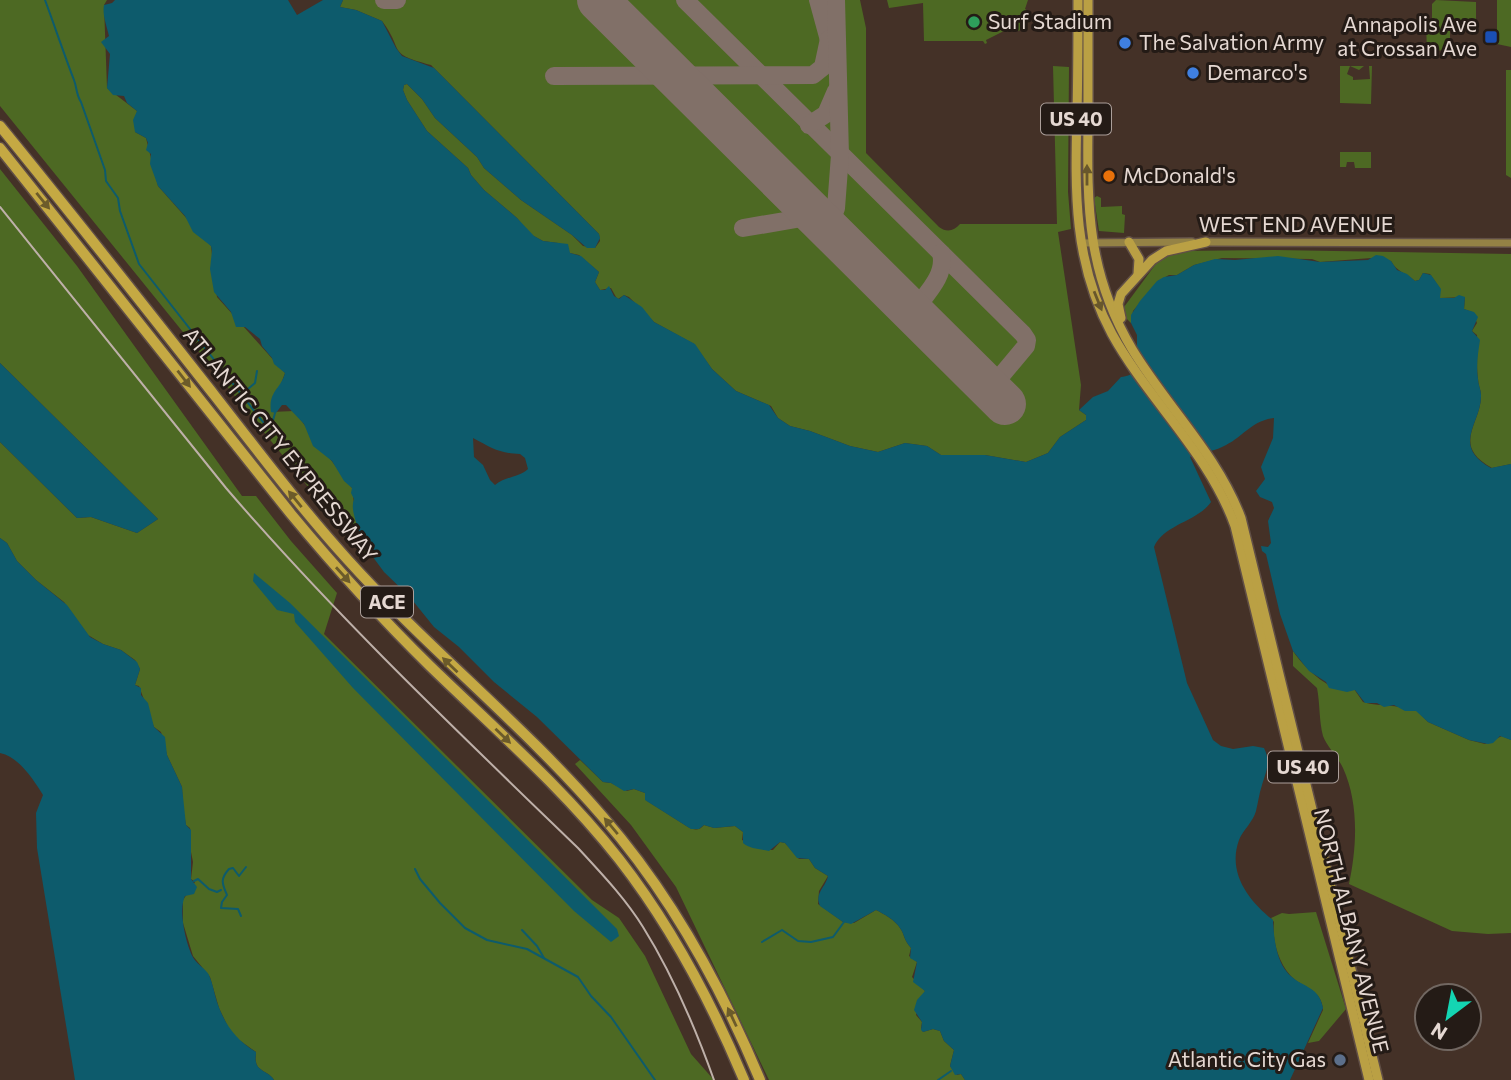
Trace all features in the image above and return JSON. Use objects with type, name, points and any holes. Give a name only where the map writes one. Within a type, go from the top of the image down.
[{"type":"highway","name":"NORTH ALBANY AVENUE","points":[[1078,0],[1075,197],[1081,243],[1098,304],[1129,353],[1233,497],[1248,540],[1378,1080]]},
{"type":"highway","name":"NORTH ALBANY AVENUE","points":[[1088,0],[1087,194],[1092,243],[1105,291],[1127,340],[1129,353]]},
{"type":"highway","name":"ATLANTIC CITY EXPRESSWAY","points":[[0,126],[324,533],[416,632],[556,766],[624,842],[671,907],[701,955],[727,1005],[760,1080]]},
{"type":"highway","name":"ATLANTIC CITY EXPRESSWAY","points":[[0,148],[327,558],[397,632],[559,791],[618,859],[658,914],[687,962],[744,1080]]},
{"type":"highway","points":[[1129,242],[1139,259],[1137,276]]},
{"type":"highway","points":[[1127,340],[1119,312],[1119,301],[1123,292],[1159,254],[1206,242]]},
{"type":"highway","name":"NORTH ALBANY AVENUE","points":[[1209,462],[1238,537],[1369,1080]]},
{"type":"main road","name":"WEST END AVENUE","points":[[1081,243],[1511,243]]},
{"type":"green space","points":[[0,0],[107,0],[104,5],[107,88],[137,111],[135,132],[146,138],[158,186],[211,246],[217,297],[285,373],[271,412],[294,411],[352,488],[359,541],[372,556],[369,558],[335,520],[0,106]]},
{"type":"green space","points":[[343,0],[860,0],[866,28],[866,153],[939,227],[948,231],[960,224],[1057,224],[1053,66],[1069,67],[1068,192],[1071,229],[1058,232],[1081,385],[1079,410],[1086,415],[1086,420],[1060,437],[1048,453],[1026,462],[985,455],[941,455],[927,446],[905,443],[878,452],[850,446],[790,426],[778,418],[771,406],[736,391],[712,369],[694,344],[654,322],[629,297],[624,295],[618,299],[611,288],[600,290],[595,282],[599,272],[579,255],[570,253],[558,243],[543,241],[530,234],[517,218],[484,190],[468,168],[427,131],[407,100],[404,85],[407,84],[422,99],[435,118],[477,157],[484,168],[521,200],[572,235],[583,246],[595,248],[600,241],[599,234],[431,65],[401,54],[382,21],[356,10],[340,7]]},
{"type":"green space","name":"Surf Stadium","points":[[887,0],[1028,0],[1025,9],[1031,13],[1019,31],[1012,27],[986,40],[985,44],[983,41],[924,41],[923,3],[889,8]]},
{"type":"green space","points":[[1436,0],[1476,2],[1476,24],[1450,24],[1450,50],[1427,51],[1426,24],[1435,24],[1432,20],[1432,4]]},
{"type":"green space","points":[[1497,0],[1511,0],[1511,47],[1497,44]]},
{"type":"green space","points":[[1340,66],[1350,66],[1347,74],[1353,77],[1353,80],[1370,79],[1369,66],[1372,66],[1371,104],[1340,103]]},
{"type":"green space","points":[[1506,70],[1511,70],[1511,178],[1506,175]]},
{"type":"green space","points":[[1340,152],[1371,152],[1371,168],[1355,168],[1354,162],[1347,162],[1346,167],[1340,167]]},
{"type":"green space","points":[[0,169],[77,266],[242,496],[256,496],[337,593],[324,634],[592,900],[619,918],[645,956],[691,1054],[714,1080],[274,1080],[257,1065],[256,1052],[232,1035],[219,1008],[210,977],[193,956],[183,923],[183,900],[195,882],[191,879],[193,862],[189,842],[190,828],[186,825],[182,787],[167,755],[161,732],[154,727],[139,686],[135,685],[140,669],[135,660],[121,650],[88,635],[64,602],[17,561],[7,543],[0,538],[0,442],[77,518],[91,517],[137,533],[158,519],[0,363]]},
{"type":"green space","points":[[1094,198],[1101,198],[1101,207],[1122,206],[1122,214],[1125,215],[1124,233],[1099,231]]},
{"type":"green space","points":[[1177,251],[1511,254],[1511,464],[1492,468],[1473,451],[1471,433],[1481,395],[1477,374],[1477,335],[1472,331],[1477,323],[1472,312],[1464,309],[1465,297],[1440,298],[1439,287],[1430,274],[1423,273],[1419,280],[1415,281],[1391,261],[1371,258],[1320,262],[1312,259],[1222,258],[1194,265],[1177,275],[1169,275],[1158,281],[1133,311],[1131,323],[1126,318],[1124,307],[1158,261]]},
{"type":"green space","points":[[1293,651],[1320,679],[1338,689],[1354,689],[1363,702],[1416,710],[1428,722],[1469,740],[1485,744],[1502,736],[1511,740],[1511,933],[1452,931],[1349,884],[1355,840],[1352,796],[1343,768],[1323,736],[1317,688],[1293,666]]},
{"type":"green space","points":[[580,760],[603,782],[627,791],[634,789],[645,793],[647,801],[690,828],[698,829],[704,825],[714,828],[735,826],[743,832],[742,840],[765,850],[773,850],[780,842],[785,843],[799,859],[809,859],[815,868],[828,876],[819,891],[818,904],[843,922],[854,923],[876,910],[892,920],[900,928],[911,948],[909,956],[917,962],[912,977],[925,991],[916,1015],[922,1022],[921,1028],[923,1032],[933,1029],[940,1031],[944,1041],[954,1050],[950,1066],[965,1080],[769,1080],[676,887],[631,825],[575,764]]},
{"type":"green space","points":[[1316,912],[1346,1009],[1319,1041],[1308,1043],[1323,1010],[1322,1003],[1315,993],[1290,975],[1282,963],[1271,918],[1282,913]]},
{"type":"water","points":[[115,0],[288,0],[297,15],[323,0],[343,0],[340,7],[356,10],[382,21],[402,56],[434,68],[600,238],[595,248],[587,248],[521,200],[484,168],[477,157],[435,118],[422,99],[407,84],[404,85],[407,100],[427,131],[468,168],[484,190],[534,236],[543,241],[568,244],[570,253],[581,256],[599,272],[595,282],[600,290],[609,286],[614,296],[619,299],[624,295],[642,307],[654,322],[695,344],[712,369],[736,391],[769,405],[778,418],[790,426],[850,446],[878,452],[905,443],[927,446],[941,455],[985,455],[1026,462],[1048,453],[1060,437],[1086,420],[1086,415],[1079,410],[1093,397],[1108,391],[1121,377],[1132,374],[1138,366],[1142,359],[1137,351],[1137,335],[1131,323],[1131,315],[1157,281],[1215,259],[1278,256],[1320,262],[1368,260],[1376,255],[1383,256],[1391,261],[1397,270],[1415,281],[1419,280],[1423,273],[1431,275],[1441,289],[1440,298],[1454,298],[1459,295],[1465,297],[1464,309],[1474,312],[1478,317],[1472,331],[1480,340],[1477,369],[1481,395],[1471,433],[1472,451],[1491,468],[1511,464],[1511,740],[1500,736],[1488,744],[1469,740],[1428,722],[1416,711],[1405,711],[1394,705],[1384,707],[1377,703],[1365,703],[1355,690],[1347,692],[1329,688],[1326,682],[1309,671],[1293,651],[1280,614],[1266,554],[1261,546],[1268,547],[1271,543],[1268,521],[1274,508],[1272,502],[1260,497],[1256,491],[1265,479],[1261,467],[1273,438],[1274,418],[1253,426],[1222,447],[1190,457],[1211,502],[1198,514],[1165,533],[1154,547],[1187,683],[1213,740],[1221,746],[1233,749],[1253,746],[1264,748],[1266,753],[1267,767],[1256,811],[1239,840],[1236,852],[1238,875],[1256,904],[1273,920],[1275,943],[1282,965],[1292,977],[1315,992],[1323,1008],[1290,1080],[965,1080],[961,1074],[955,1075],[950,1066],[954,1050],[944,1041],[940,1031],[921,1030],[922,1022],[914,1010],[917,1000],[925,991],[913,982],[917,962],[910,958],[911,948],[900,928],[892,920],[876,910],[851,924],[843,922],[820,906],[818,897],[828,876],[815,868],[809,859],[797,858],[785,843],[780,842],[769,851],[752,848],[743,843],[743,832],[735,826],[714,828],[704,825],[699,829],[691,829],[645,800],[645,793],[634,789],[624,791],[611,783],[603,782],[537,717],[434,627],[409,596],[384,572],[360,543],[352,488],[344,481],[332,461],[313,446],[304,424],[286,405],[282,405],[276,413],[271,412],[271,399],[285,373],[274,364],[260,339],[245,327],[236,327],[231,312],[214,292],[210,269],[211,246],[193,232],[185,216],[158,186],[150,164],[151,154],[146,150],[146,138],[135,132],[133,120],[137,111],[127,103],[124,96],[113,95],[107,88],[110,54],[101,42],[109,36],[104,5]],"holes":[[[473,438],[500,451],[520,454],[525,458],[528,469],[495,485],[483,465],[474,457]]]},
{"type":"water","points":[[0,363],[158,519],[137,533],[91,517],[77,518],[0,442]]},
{"type":"water","points":[[0,538],[36,580],[67,605],[90,637],[121,650],[137,662],[140,669],[135,685],[141,688],[141,695],[148,703],[154,727],[165,737],[167,755],[182,787],[186,825],[191,830],[191,879],[197,887],[194,894],[185,896],[183,902],[188,946],[194,959],[209,975],[227,1024],[242,1042],[256,1052],[257,1065],[274,1080],[75,1080],[37,848],[36,813],[43,795],[19,764],[0,753]]},
{"type":"water","points":[[254,573],[290,603],[617,929],[619,936],[611,942],[574,911],[353,688],[295,622],[294,614],[277,610],[253,581]]},
{"type":"waterway","points":[[45,0],[105,170],[106,181],[118,198],[139,264],[263,422],[272,424],[275,413]]},
{"type":"waterway","points":[[242,394],[255,383],[257,371]]},
{"type":"waterway","points":[[241,916],[238,909],[221,908],[227,895],[223,879],[229,869],[233,868],[239,876],[246,867]]},
{"type":"waterway","points":[[415,869],[440,903],[465,928],[487,940],[527,949],[578,977],[611,1017],[655,1080]]},
{"type":"waterway","points":[[194,881],[198,879],[209,889],[217,892],[221,890]]},
{"type":"waterway","points":[[762,942],[782,930],[798,941],[811,942],[833,937],[844,922]]},
{"type":"waterway","points":[[522,930],[544,958]]},
{"type":"waterway","points":[[938,1080],[951,1071]]},
{"type":"taxiway","points":[[384,0],[397,0]]},
{"type":"taxiway","points":[[685,0],[1023,334],[1027,340],[1026,346],[990,389]]},
{"type":"taxiway","points":[[818,0],[830,44]]},
{"type":"taxiway","points":[[743,228],[802,218],[822,222],[833,216],[840,155],[836,0]]},
{"type":"taxiway","points":[[554,76],[813,75],[823,67],[829,39]]},
{"type":"taxiway","points":[[809,125],[826,114],[836,91]]},
{"type":"taxiway","points":[[905,305],[919,304],[933,286],[941,267],[941,253]]},
{"type":"runway","points":[[598,0],[1005,404]]},
{"type":"railway","points":[[0,207],[226,488],[267,535],[398,672],[578,848],[621,896],[654,945],[674,983],[714,1080]]},
{"type":"place","name":"Surf Stadium","points":[[974,22]]},
{"type":"place","name":"Annapolis Ave at Crossan Ave","points":[[1491,37]]},
{"type":"place","name":"The Salvation Army","points":[[1125,43]]},
{"type":"place","name":"Demarco's","points":[[1193,73]]},
{"type":"place","name":"McDonald's","points":[[1109,176]]},
{"type":"place","name":"Atlantic City Gas","points":[[1340,1060]]}]
